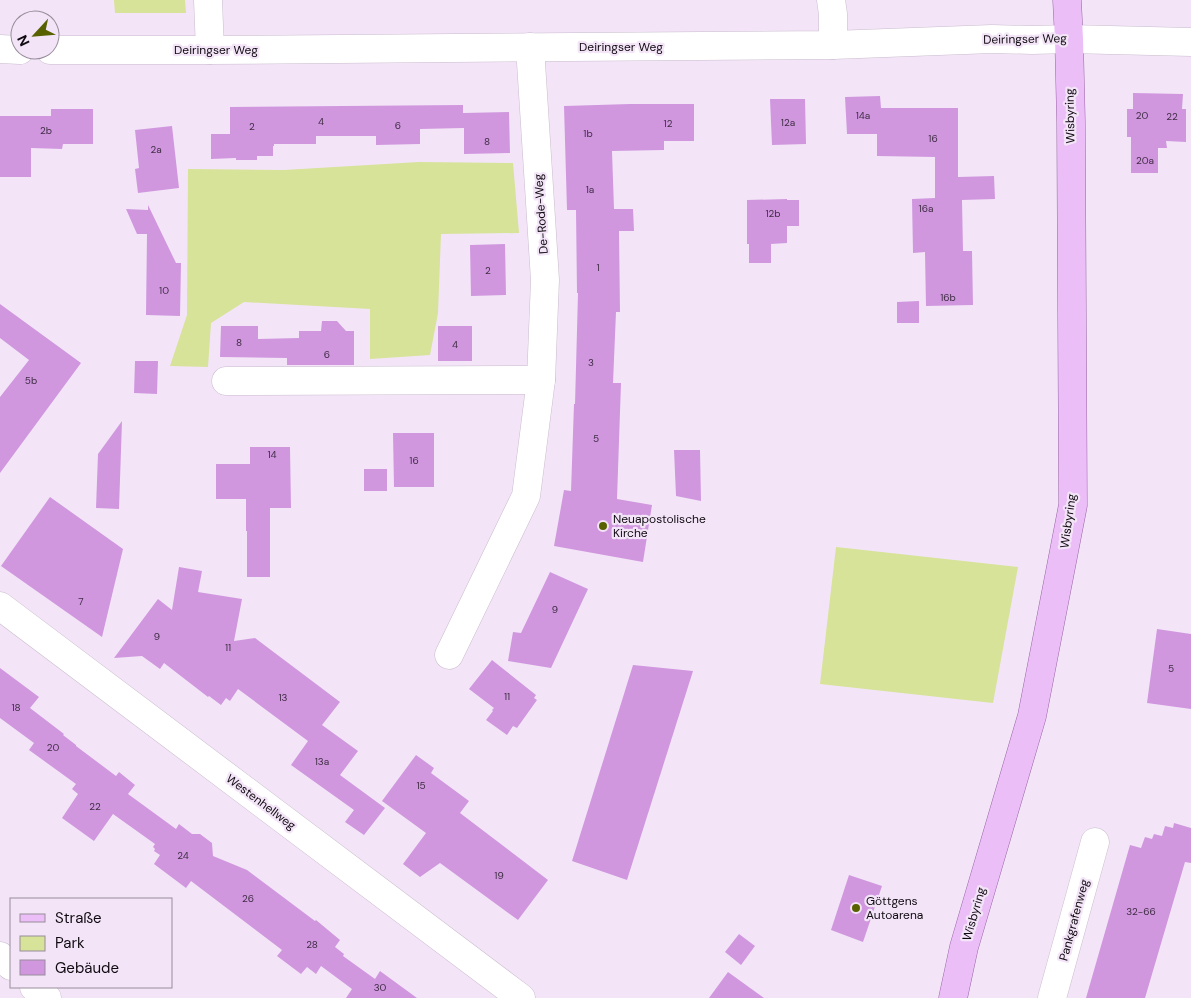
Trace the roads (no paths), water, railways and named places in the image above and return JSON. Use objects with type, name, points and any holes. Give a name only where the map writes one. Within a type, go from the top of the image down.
[{"type":"main road","name":"Wisbyring","points":[[953,998],[964,947],[1032,716],[1073,505],[1070,39],[1067,0]]},
{"type":"street","points":[[208,0],[210,50]]},
{"type":"street","points":[[831,0],[833,45]]},
{"type":"street","name":"Deiringser Weg","points":[[60,50],[833,45],[992,39],[1191,42]]},
{"type":"street","name":"De-Rode-Weg","points":[[449,654],[526,496],[541,380],[545,280],[530,47]]},
{"type":"street","points":[[226,381],[541,380]]},
{"type":"street","name":"Westenhellweg","points":[[0,606],[522,998]]},
{"type":"street","name":"Pankgrafenweg","points":[[1052,998],[1095,842]]},
{"type":"street","points":[[0,956],[10,965]]},
{"type":"street","points":[[35,988],[47,998]]},
{"type":"place","name":"Neuapostolische Kirche","points":[[603,526]]},
{"type":"place","name":"Göttgens Autoarena","points":[[856,908]]}]
